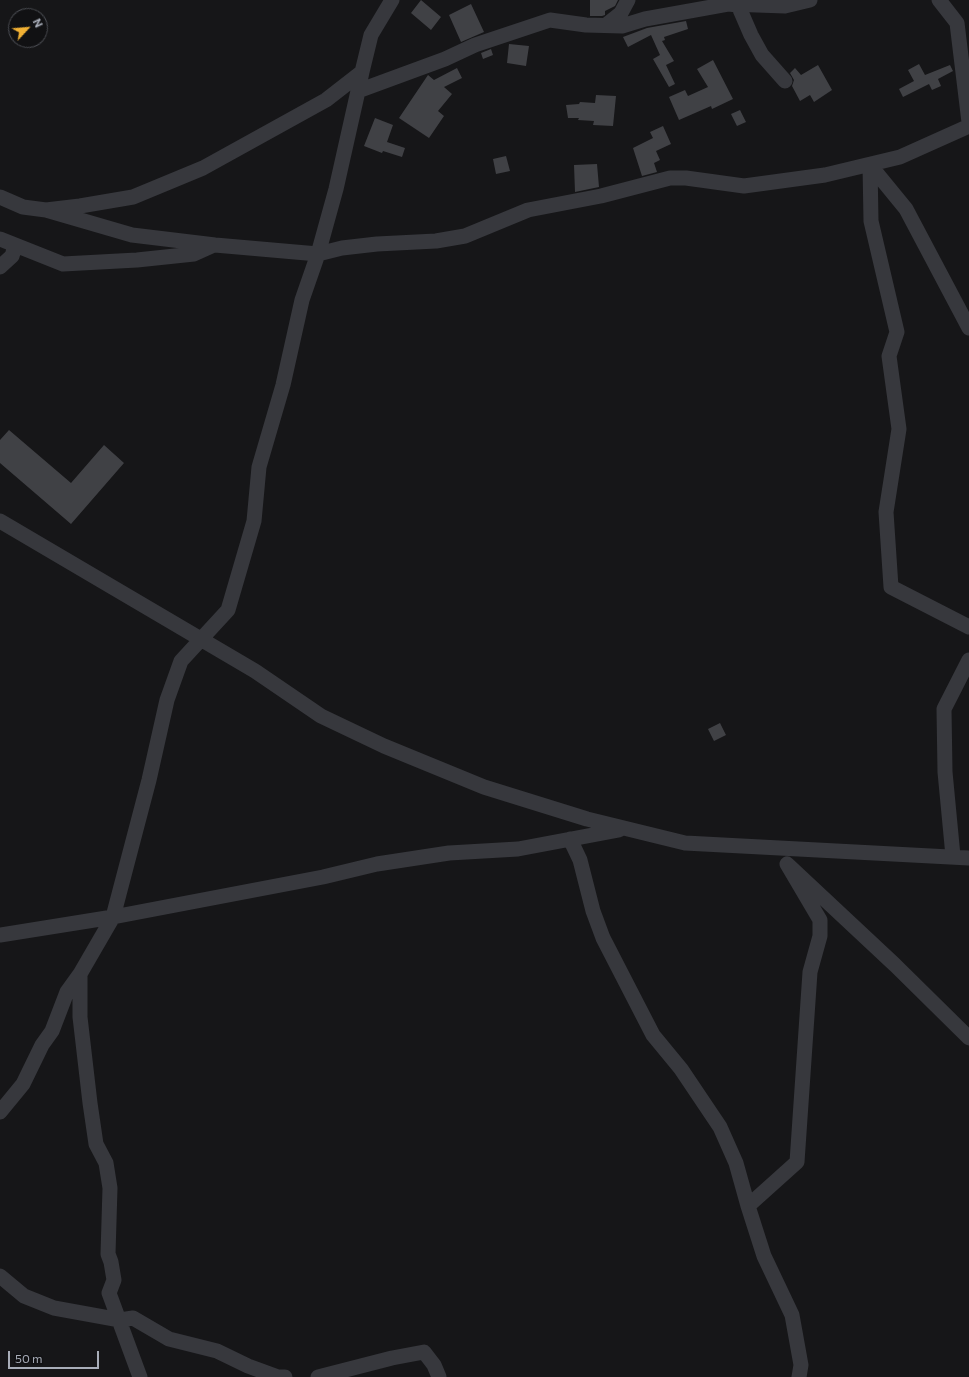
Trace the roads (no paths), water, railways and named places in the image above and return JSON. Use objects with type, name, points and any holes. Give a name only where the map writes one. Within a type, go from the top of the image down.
[{"type":"street","points":[[0,1112],[23,1084],[42,1045],[52,1031],[67,992],[80,974],[113,917],[149,780],[167,700],[181,661],[228,610],[254,521],[259,467],[283,385],[302,300],[318,254],[336,189],[371,35],[392,0]]},
{"type":"street","points":[[606,25],[621,12],[628,0]]},
{"type":"street","points":[[358,91],[445,59],[475,45],[550,20],[586,25],[622,26],[645,19],[734,3],[785,6],[810,0]]},
{"type":"street","points":[[938,0],[957,23],[969,122]]},
{"type":"street","points":[[734,3],[762,55],[785,81]]},
{"type":"street","points":[[46,210],[133,197],[202,168],[326,100],[362,72]]},
{"type":"street","points":[[0,196],[23,207],[46,210],[132,234],[215,245],[318,254],[349,247],[436,241],[465,236],[528,210],[601,196],[670,178],[686,178],[744,186],[825,175],[900,157],[969,126]]},
{"type":"street","points":[[870,165],[906,209],[969,328]]},
{"type":"street","points":[[870,165],[871,221],[897,332],[888,356],[899,429],[886,512],[891,587],[969,627]]},
{"type":"street","points":[[0,239],[63,264],[137,260],[194,254],[215,245]]},
{"type":"street","points":[[0,267],[12,256],[15,246]]},
{"type":"street","points":[[0,521],[255,671],[321,716],[384,746],[484,788],[586,819],[685,843],[868,854],[953,856],[969,858]]},
{"type":"street","points":[[953,856],[945,772],[944,709],[969,660]]},
{"type":"street","points":[[0,936],[113,917],[323,877],[377,864],[449,853],[518,849],[626,829]]},
{"type":"street","points":[[570,839],[580,860],[593,910],[609,950],[654,1035],[686,1076],[720,1127],[736,1164],[764,1256],[792,1314],[801,1365],[799,1377]]},
{"type":"street","points":[[774,849],[787,864],[895,965],[969,1038]]},
{"type":"street","points":[[748,1206],[797,1162],[810,972],[820,936],[820,920],[787,864]]},
{"type":"street","points":[[80,974],[80,1017],[90,1103],[96,1144],[106,1163],[110,1188],[108,1254],[112,1262],[114,1280],[109,1293],[140,1377]]},
{"type":"street","points":[[0,1276],[24,1296],[54,1308],[120,1320],[133,1318],[169,1339],[217,1351],[248,1366],[278,1377],[285,1377]]},
{"type":"street","points":[[318,1377],[392,1358],[424,1352],[434,1365],[440,1377]]}]
